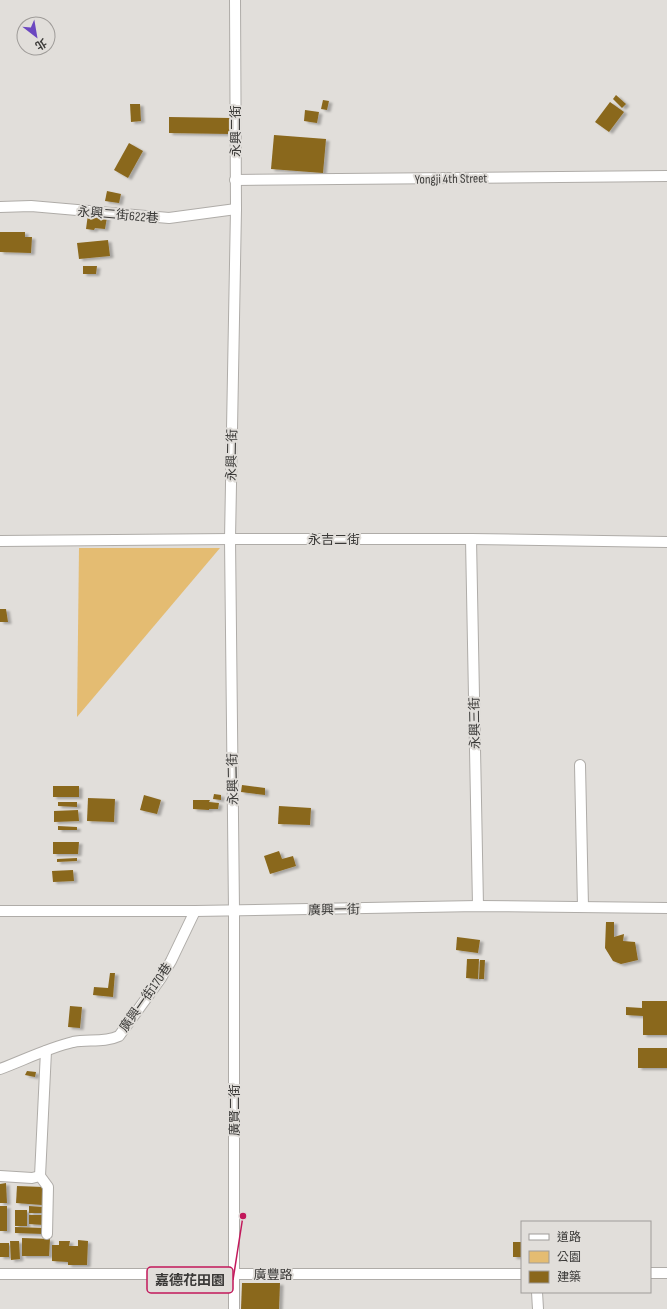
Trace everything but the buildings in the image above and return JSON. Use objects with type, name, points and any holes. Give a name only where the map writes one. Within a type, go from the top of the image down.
[{"type":"street","name":"永興二街","points":[[234,910],[230,539],[236,209],[235,0]]},
{"type":"street","name":"Yongji 4th Street","points":[[235,180],[667,176]]},
{"type":"street","name":"永興二街622巷","points":[[0,207],[31,206],[169,218],[236,209]]},
{"type":"street","name":"永吉二街","points":[[0,541],[471,539],[667,542]]},
{"type":"street","name":"永興三街","points":[[471,539],[478,906]]},
{"type":"street","points":[[580,765],[583,907]]},
{"type":"street","name":"廣興一街","points":[[0,911],[195,912],[478,906],[667,908]]},
{"type":"street","name":"廣賢二街","points":[[234,910],[234,1309]]},
{"type":"street","name":"廣興一街170巷","points":[[0,1069],[56,1046],[75,1042],[111,1039],[119,1036],[161,978],[195,912]]},
{"type":"street","points":[[46,1050],[40,1176],[48,1187],[47,1234]]},
{"type":"street","points":[[0,1176],[32,1178],[40,1176]]},
{"type":"street","points":[[651,1273],[667,1273]]},
{"type":"street","name":"廣豐路","points":[[0,1274],[521,1274]]},
{"type":"street","points":[[537,1293],[538,1309]]},
{"type":"green space","points":[[79,548],[220,548],[77,717]]},
{"type":"place","name":"嘉德花田園","points":[[243,1216]]}]
